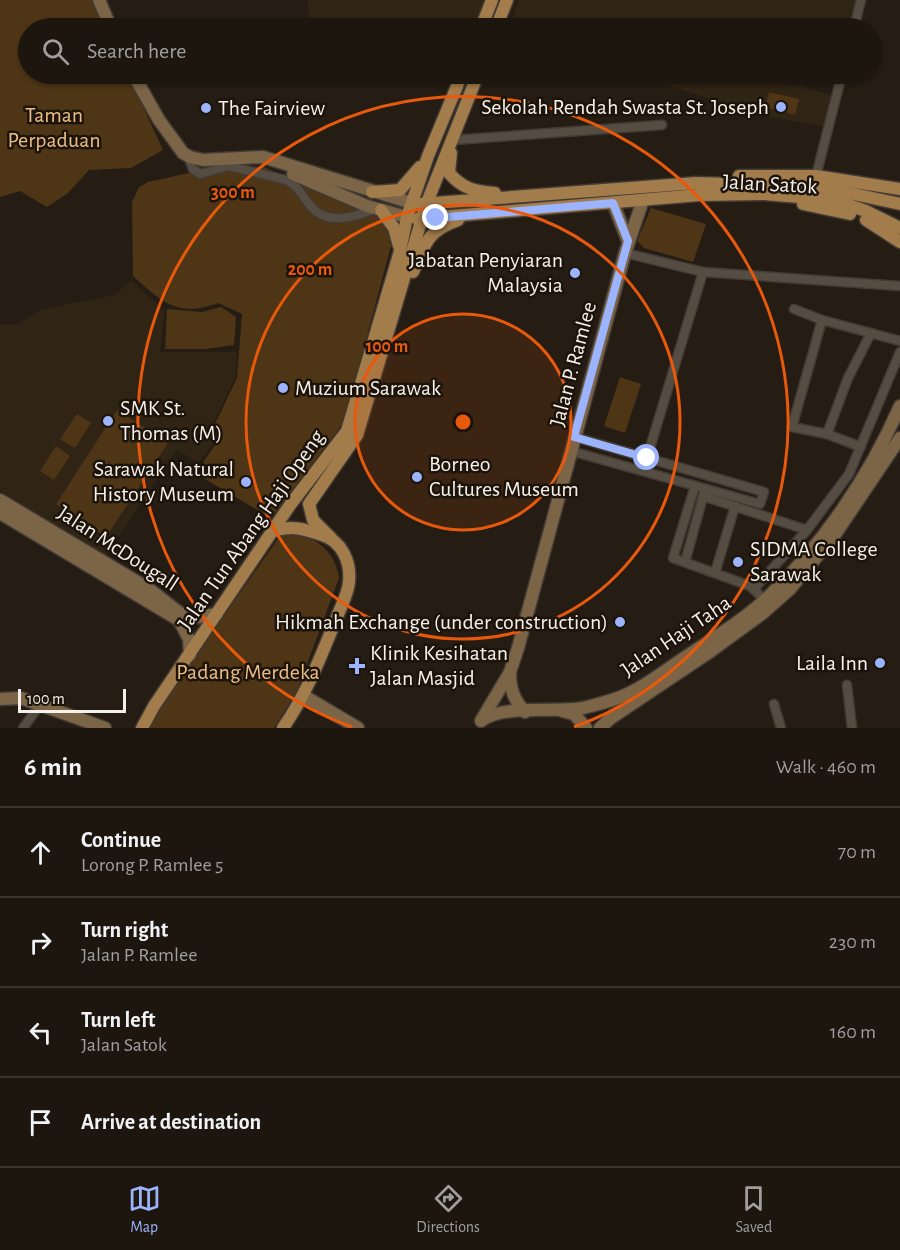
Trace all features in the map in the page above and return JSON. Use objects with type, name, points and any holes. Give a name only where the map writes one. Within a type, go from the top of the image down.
[{"type":"main road","points":[[99,0],[107,18]]},
{"type":"main road","points":[[485,18],[492,0]]},
{"type":"main road","points":[[500,18],[507,0]]},
{"type":"main road","points":[[139,84],[159,120],[188,156],[203,160],[263,157],[411,203]]},
{"type":"main road","name":"Jalan Tun Abang Haji Openg","points":[[141,726],[290,505],[347,431],[400,250],[411,203],[458,84]]},
{"type":"main road","name":"Jalan Tun Abang Haji Openg","points":[[283,728],[304,696],[349,584],[349,568],[345,553],[313,520],[309,504],[357,435],[426,205],[474,84]]},
{"type":"main road","points":[[453,140],[449,173],[461,186],[472,190],[526,196]]},
{"type":"main road","points":[[372,192],[400,190],[428,156]]},
{"type":"main road","points":[[250,158],[262,165],[318,183],[379,210],[407,217]]},
{"type":"main road","name":"Jalan Satok","points":[[411,203],[426,205],[696,183],[763,174],[816,176],[900,189]]},
{"type":"main road","name":"Jalan Satok","points":[[696,183],[764,189]]},
{"type":"main road","name":"Jalan Satok","points":[[407,217],[422,220],[816,186],[900,204]]},
{"type":"main road","points":[[764,189],[834,200],[866,211],[900,228]]},
{"type":"main road","name":"Jalan Satok","points":[[628,202],[759,201],[814,205],[840,210],[861,218],[892,234],[900,242]]},
{"type":"main road","name":"Jalan P. Ramlee","points":[[479,724],[510,672],[526,623],[574,437],[627,247],[642,202]]},
{"type":"main road","points":[[613,203],[627,247]]},
{"type":"main road","points":[[379,210],[394,228],[400,250]]},
{"type":"main road","points":[[394,314],[427,239],[437,229],[473,215]]},
{"type":"main road","name":"Jalan Haji Taha","points":[[479,724],[494,713],[584,708],[619,698],[638,689],[732,626],[765,600],[801,562],[834,519],[888,434],[900,406]]},
{"type":"main road","name":"Jalan Haji Taha","points":[[600,728],[611,718],[763,614],[790,589],[818,558],[845,521],[900,438]]},
{"type":"main road","name":"Jalan McDougall","points":[[0,500],[129,577],[181,614],[192,618],[217,614]]},
{"type":"main road","name":"Jalan McDougall","points":[[0,513],[178,620],[189,639],[190,655]]},
{"type":"main road","points":[[273,531],[298,527],[331,538]]},
{"type":"main road","name":"Jalan P. Ramlee","points":[[510,672],[510,687],[517,703],[525,712]]},
{"type":"main road","points":[[304,696],[358,728]]},
{"type":"main road","points":[[0,699],[21,698],[105,728]]},
{"type":"main road","points":[[0,705],[18,704],[38,709],[84,728]]},
{"type":"main road","points":[[558,710],[574,714],[586,728]]},
{"type":"street","points":[[856,18],[861,0]]},
{"type":"street","points":[[816,176],[839,84]]},
{"type":"street","points":[[453,140],[662,125]]},
{"type":"street","points":[[188,156],[193,169],[200,174],[229,166],[286,180],[295,184],[319,214],[334,219],[351,218],[379,210]]},
{"type":"street","points":[[627,247],[703,272],[900,286]]},
{"type":"street","points":[[643,471],[703,272]]},
{"type":"street","points":[[794,309],[822,320],[900,341]]},
{"type":"street","points":[[822,320],[792,427],[827,434],[861,447]]},
{"type":"street","points":[[827,434],[848,378],[871,333]]},
{"type":"street","points":[[754,589],[807,530],[849,474],[900,352]]},
{"type":"street","points":[[574,437],[764,492],[760,504],[704,493]]},
{"type":"street","points":[[571,451],[695,486],[704,493],[735,506],[807,530]]},
{"type":"street","points":[[695,486],[673,558],[754,589],[765,600]]},
{"type":"street","points":[[685,562],[704,493]]},
{"type":"street","points":[[715,573],[735,506]]},
{"type":"street","points":[[847,685],[852,728]]},
{"type":"street","points":[[774,704],[781,728]]},
{"type":"street","points":[[23,728],[38,709]]},
{"type":"shaded area","points":[[307,0],[488,0],[481,18],[310,18]]},
{"type":"shaded area","points":[[519,0],[856,0],[852,18],[513,18]]},
{"type":"shaded area","name":"Sekolah Rendah Swasta St. Joseph","points":[[666,84],[789,84],[832,95],[825,127],[752,113]]},
{"type":"shaded area","name":"SMK St. Thomas (M)","points":[[131,280],[165,311],[160,352],[237,352],[236,376],[209,433],[213,444],[198,463],[177,449],[106,555],[0,491],[0,325],[16,325],[43,309],[115,295]]},
{"type":"green space","name":"Taman Perpaduan","points":[[0,0],[96,0],[104,18],[18,18],[18,84],[133,84],[163,150],[131,168],[89,170],[68,193],[47,207],[20,191],[0,197]]},
{"type":"green space","points":[[769,92],[799,99],[795,115],[765,107]]},
{"type":"green space","points":[[230,164],[264,167],[360,207],[382,220],[389,231],[391,246],[344,422],[271,518],[200,476],[204,461],[215,445],[211,432],[237,378],[242,314],[218,303],[192,309],[171,305],[133,276],[132,202],[139,187],[148,182]]},
{"type":"green space","points":[[651,208],[706,224],[693,262],[644,248],[637,241]]},
{"type":"green space","points":[[221,307],[236,317],[234,345],[205,349],[165,349],[167,309],[202,312]]},
{"type":"green space","points":[[620,377],[641,384],[625,433],[604,426]]},
{"type":"green space","points":[[117,410],[168,443],[106,537],[56,504]]},
{"type":"green space","points":[[77,414],[91,423],[75,448],[60,439]]},
{"type":"green space","points":[[56,446],[70,456],[54,480],[40,471]]},
{"type":"green space","name":"Padang Merdeka","points":[[297,532],[313,539],[325,549],[334,562],[339,578],[297,691],[274,728],[150,728],[156,712],[280,536]]},
{"type":"place","name":"Sekolah Rendah Swasta St. Joseph","points":[[781,107]]},
{"type":"place","name":"The Fairview","points":[[206,108]]},
{"type":"place","name":"Jabatan Penyiaran Malaysia","points":[[575,273]]},
{"type":"place","name":"Muzium Sarawak","points":[[283,388]]},
{"type":"place","name":"SMK St. Thomas (M)","points":[[108,421]]},
{"type":"place","name":"Borneo Cultures Museum","points":[[417,477]]},
{"type":"place","name":"Sarawak Natural History Museum","points":[[246,482]]},
{"type":"place","name":"SIDMA College Sarawak","points":[[738,562]]},
{"type":"place","name":"Hikmah Exchange (under construction)","points":[[620,622]]},
{"type":"place","name":"Laila Inn","points":[[880,663]]},
{"type":"place","name":"Klinik Kesihatan Jalan Masjid","points":[[357,666]]},
{"type":"route","points":[[436,218],[613,203],[628,241],[574,437],[647,458]]}]
